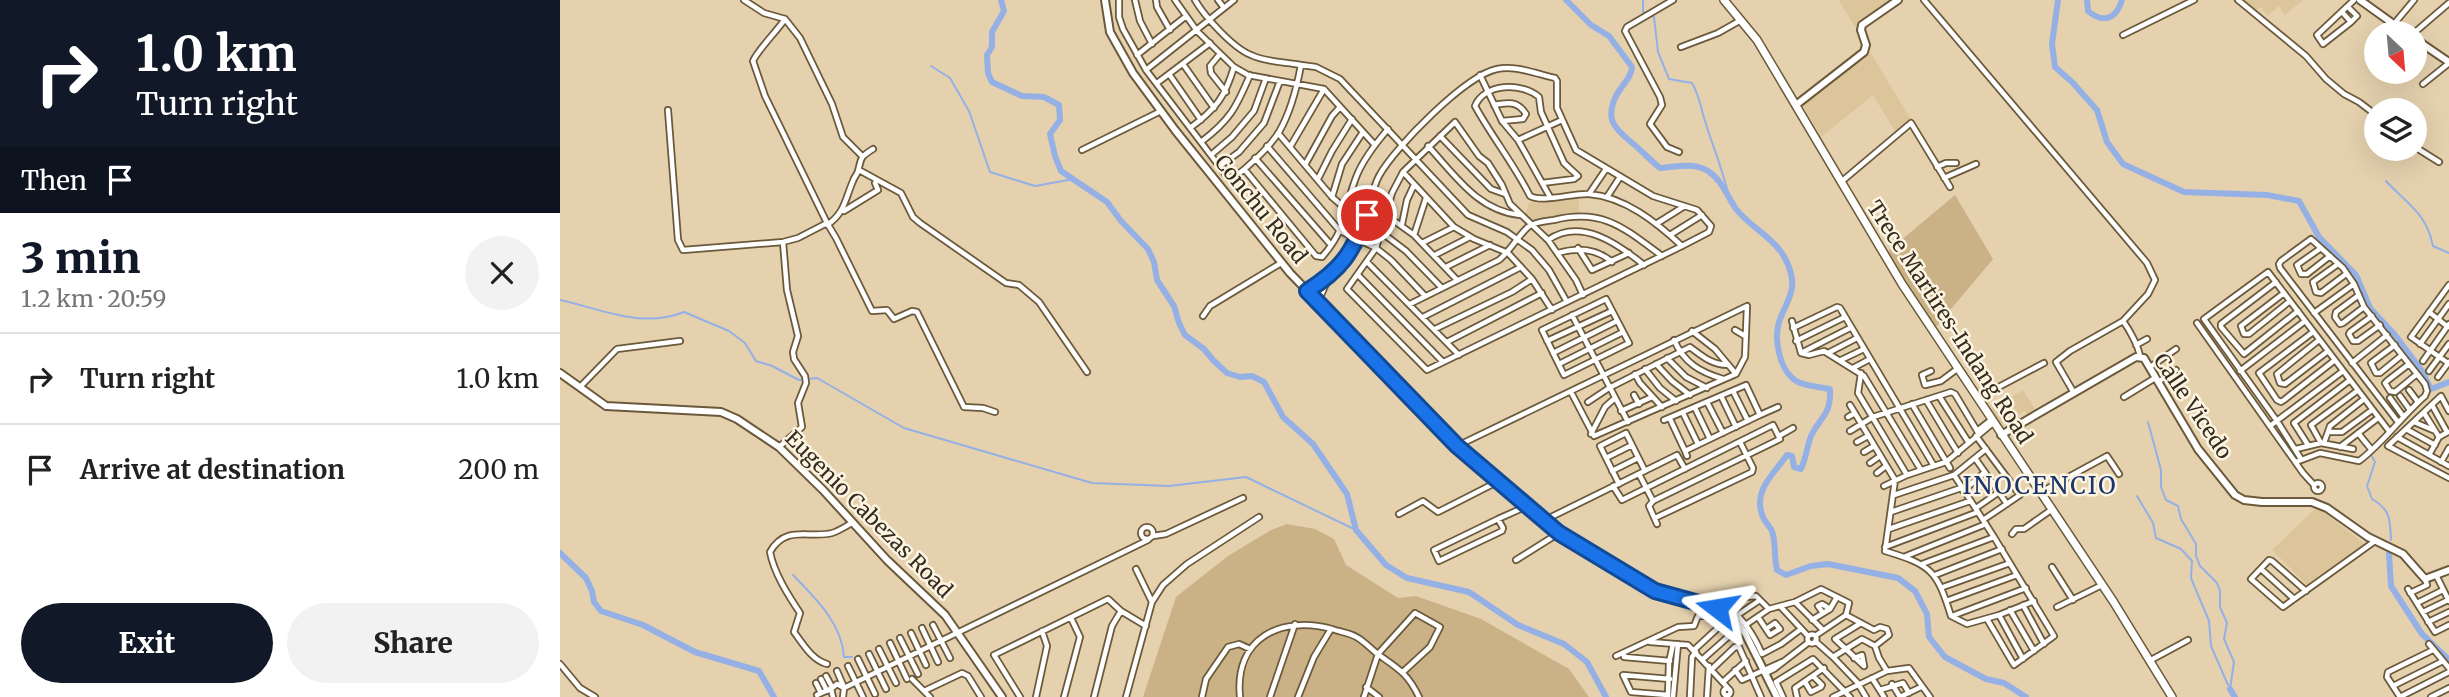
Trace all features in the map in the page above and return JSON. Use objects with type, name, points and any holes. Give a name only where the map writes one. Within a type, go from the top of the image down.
[{"type":"main road","name":"Trece Martires-Indang Road","points":[[1727,3],[1742,19],[1796,105],[1902,284],[2102,585],[2172,697]]},
{"type":"street","points":[[744,0],[764,13],[785,19],[793,27],[832,104],[843,137],[862,156]]},
{"type":"street","name":"Conchu Road","points":[[1105,0],[1110,32],[1119,51],[1195,155],[1281,263],[1307,291],[1457,446],[1559,533],[1655,591],[1717,608],[1742,625],[1777,697]]},
{"type":"street","points":[[1119,0],[1119,17],[1123,29],[1146,70],[1219,167],[1232,179],[1245,170],[1278,133],[1297,85],[1301,65]]},
{"type":"street","points":[[1135,0],[1140,21],[1152,44]]},
{"type":"street","points":[[1156,0],[1170,30]]},
{"type":"street","points":[[1175,0],[1185,18],[1234,67],[1250,75],[1324,89],[1374,144]]},
{"type":"street","points":[[1195,0],[1210,20],[1253,57],[1316,67],[1340,79],[1468,215],[1518,239],[1532,250],[1549,270],[1567,302]]},
{"type":"street","points":[[1218,0],[1224,8]]},
{"type":"street","points":[[1146,70],[1234,0]]},
{"type":"street","points":[[1673,0],[1625,30],[1661,97],[1662,105],[1650,124],[1667,147],[1679,152]]},
{"type":"street","points":[[1727,3],[1737,0]]},
{"type":"street","points":[[1796,105],[1864,52],[1866,46],[1860,30],[1862,25],[1898,0]]},
{"type":"street","points":[[1924,0],[2147,263],[2155,280],[2148,294],[2123,321],[2056,362],[2075,394]]},
{"type":"street","points":[[2123,35],[2194,0]]},
{"type":"street","points":[[2238,0],[2306,56],[2326,79],[2364,106]]},
{"type":"street","points":[[2348,7],[2357,16],[2323,44],[2318,35],[2354,0]]},
{"type":"street","points":[[2360,0],[2390,21]]},
{"type":"street","points":[[2396,21],[2414,0]]},
{"type":"street","points":[[2427,22],[2449,3]]},
{"type":"street","points":[[2342,12],[2351,22]]},
{"type":"street","points":[[1137,55],[1185,18]]},
{"type":"street","points":[[785,19],[753,61],[763,93],[872,311],[887,310],[893,319],[912,311],[917,312],[964,407],[995,412]]},
{"type":"street","points":[[1681,47],[1718,33],[1742,19]]},
{"type":"street","points":[[1157,83],[1210,43]]},
{"type":"street","points":[[2427,47],[2449,62],[2427,81]]},
{"type":"street","points":[[1220,54],[1210,66],[1211,74],[1226,93]]},
{"type":"street","points":[[1183,64],[1214,108]]},
{"type":"street","points":[[1190,128],[1214,108],[1226,93],[1234,67]]},
{"type":"street","points":[[1318,302],[1330,276],[1357,240],[1378,178],[1402,144],[1468,83],[1480,75],[1507,68],[1555,78],[1557,108],[1576,150],[1653,196],[1697,210],[1711,226],[1709,232],[1583,295],[1427,370],[1347,289],[1376,248],[1392,193],[1402,172],[1453,122],[1457,123],[1479,156],[1488,163],[1510,204],[1558,253],[1583,295]]},
{"type":"street","points":[[1169,74],[1201,120]]},
{"type":"street","points":[[1201,142],[1237,107],[1250,75]]},
{"type":"street","points":[[1480,75],[1502,121],[1518,140],[1550,197]]},
{"type":"street","points":[[1211,155],[1232,137],[1254,111],[1266,78]]},
{"type":"street","points":[[1219,167],[1239,152],[1264,123],[1280,81]]},
{"type":"street","points":[[1542,183],[1574,179],[1578,176],[1564,163],[1541,112],[1539,97],[1535,93],[1512,87],[1498,87],[1488,92],[1475,104],[1487,129],[1514,165],[1530,196],[1539,199],[1589,194],[1607,197],[1632,208],[1682,246]]},
{"type":"street","points":[[1290,147],[1324,89]]},
{"type":"street","points":[[1494,105],[1519,104],[1526,114],[1523,119],[1502,121]]},
{"type":"street","points":[[1305,165],[1332,116],[1340,107]]},
{"type":"street","points":[[668,110],[678,240],[683,250],[783,243],[798,238],[827,224],[879,189],[876,183]]},
{"type":"street","points":[[1082,150],[1161,111]]},
{"type":"street","points":[[1318,180],[1352,119]]},
{"type":"street","points":[[1518,140],[1562,120]]},
{"type":"street","points":[[1840,182],[1911,123],[1950,187]]},
{"type":"street","points":[[1245,170],[1316,256],[1322,257],[1340,231],[1357,176],[1374,144],[1388,129]]},
{"type":"street","points":[[1332,197],[1342,164],[1363,132]]},
{"type":"street","points":[[1278,133],[1332,197],[1348,211]]},
{"type":"street","points":[[1440,135],[1491,189],[1505,194]]},
{"type":"street","points":[[1267,146],[1340,231],[1376,248],[1425,296]]},
{"type":"street","points":[[1428,146],[1484,204],[1507,214],[1521,216]]},
{"type":"street","points":[[1195,155],[1205,148]]},
{"type":"street","points":[[843,211],[859,170],[858,162],[873,149]]},
{"type":"street","points":[[2427,154],[2440,162]]},
{"type":"street","points":[[1255,158],[1331,245]]},
{"type":"street","points":[[1937,167],[1956,163]]},
{"type":"street","points":[[1944,178],[1976,164]]},
{"type":"street","points":[[1589,194],[1606,169]]},
{"type":"street","points":[[859,170],[901,193],[920,223],[1006,283],[1017,284],[1034,297],[1087,372]]},
{"type":"street","points":[[1402,172],[1454,226],[1470,237],[1508,253],[1532,279],[1552,310]]},
{"type":"street","points":[[1607,197],[1620,177]]},
{"type":"street","points":[[1402,224],[1407,200],[1415,185]]},
{"type":"street","points":[[1414,235],[1426,198]]},
{"type":"street","points":[[1656,224],[1682,207]]},
{"type":"street","points":[[1386,215],[1414,235],[1457,281]]},
{"type":"street","points":[[1410,304],[1499,260],[1530,225],[1571,215],[1595,217],[1623,228],[1662,256]]},
{"type":"street","points":[[1670,235],[1702,215]]},
{"type":"street","points":[[1422,243],[1454,226]]},
{"type":"street","points":[[1381,232],[1406,251],[1442,288]]},
{"type":"street","points":[[1548,240],[1574,232],[1591,233],[1616,243],[1644,265]]},
{"type":"street","points":[[1435,255],[1470,237]]},
{"type":"street","points":[[2298,460],[2320,453],[2359,461],[2389,432],[2427,391],[2388,335],[2364,307],[2354,284],[2338,264],[2311,239],[2278,264],[2398,422]]},
{"type":"street","points":[[779,447],[802,427],[798,403],[806,383],[806,376],[794,359],[793,352],[798,336],[787,290],[783,243]]},
{"type":"street","points":[[1446,267],[1490,246]]},
{"type":"street","points":[[1578,248],[1592,270],[1629,253]]},
{"type":"street","points":[[1558,253],[1578,248],[1604,255],[1612,262]]},
{"type":"street","points":[[2320,248],[2297,265],[2301,274],[2307,274],[2330,256]]},
{"type":"street","points":[[1367,262],[1459,355]]},
{"type":"street","points":[[1203,316],[1210,306],[1281,263]]},
{"type":"street","points":[[2338,264],[2313,282],[2316,292],[2321,293],[2346,274]]},
{"type":"street","points":[[1423,317],[1521,267]]},
{"type":"street","points":[[2298,460],[2296,449],[2204,319],[2268,272],[2389,432]]},
{"type":"street","points":[[1358,275],[1443,362]]},
{"type":"street","points":[[1307,291],[1330,276]]},
{"type":"street","points":[[1435,329],[1512,292],[1532,279]]},
{"type":"street","points":[[2276,282],[2221,324],[2221,327],[2244,354],[2298,311]]},
{"type":"street","points":[[2315,313],[2354,284]]},
{"type":"street","points":[[2438,377],[2448,363],[2411,337],[2449,286]]},
{"type":"street","points":[[1447,342],[1542,293]]},
{"type":"street","points":[[2284,293],[2241,326],[2244,334],[2249,334],[2290,301]]},
{"type":"street","points":[[2359,295],[2336,312],[2335,317],[2340,324],[2343,323],[2364,307]]},
{"type":"street","points":[[1606,299],[1612,311],[1629,343],[1564,375],[1542,330],[1606,299]]},
{"type":"street","points":[[2420,344],[2449,303]]},
{"type":"street","points":[[1457,446],[1747,306],[1745,357],[1736,374],[1593,435]]},
{"type":"street","points":[[1793,328],[1837,307],[1934,466]]},
{"type":"street","points":[[1547,341],[1612,311]]},
{"type":"street","points":[[2423,360],[2448,326],[2429,312]]},
{"type":"street","points":[[1572,316],[1628,422]]},
{"type":"street","points":[[2372,316],[2350,332],[2353,341],[2358,341],[2380,325]]},
{"type":"street","points":[[1796,341],[1844,317]]},
{"type":"street","points":[[1553,353],[1617,321]]},
{"type":"street","points":[[1792,321],[1801,353],[1807,356],[1822,351],[1861,373],[1921,470]]},
{"type":"street","points":[[2123,321],[2140,358]]},
{"type":"street","points":[[2240,371],[2305,321]]},
{"type":"street","points":[[2197,323],[2270,426],[2298,460],[2315,488],[2312,502]]},
{"type":"street","points":[[1801,353],[1850,328]]},
{"type":"street","points":[[1735,330],[1745,336]]},
{"type":"street","points":[[1559,364],[1623,331]]},
{"type":"street","points":[[1692,331],[1714,349],[1736,374]]},
{"type":"street","points":[[2313,332],[2259,373],[2277,400],[2284,400],[2335,360]]},
{"type":"street","points":[[2352,363],[2388,335]]},
{"type":"street","points":[[1828,353],[1857,338]]},
{"type":"street","points":[[2136,345],[2147,339]]},
{"type":"street","points":[[1674,340],[1679,352],[1690,364],[1723,380],[1748,421]]},
{"type":"street","points":[[2319,340],[2277,374],[2280,383],[2285,384],[2328,351]]},
{"type":"street","points":[[579,388],[617,349],[680,341]]},
{"type":"street","points":[[2429,371],[2449,344]]},
{"type":"street","points":[[2395,345],[2371,363],[2376,373],[2380,373],[2402,355]]},
{"type":"street","points":[[1588,402],[1609,388],[1690,347],[1704,358],[1720,365],[1728,365]]},
{"type":"street","points":[[1841,360],[1864,349]]},
{"type":"street","points":[[2150,367],[2176,349]]},
{"type":"street","name":"Calle Vicedo","points":[[2001,435],[2136,357],[2144,359],[2198,449],[2235,495],[2244,500],[2262,502],[2312,502],[2327,508],[2375,541],[2403,554],[2424,579]]},
{"type":"street","points":[[1667,358],[1686,377],[1707,388]]},
{"type":"street","points":[[1853,368],[1870,359]]},
{"type":"street","points":[[1977,398],[2044,363]]},
{"type":"street","points":[[1656,364],[1690,395]]},
{"type":"street","points":[[2409,364],[2386,381],[2390,391],[2395,392],[2417,374]]},
{"type":"street","points":[[1645,369],[1660,388],[1676,401]]},
{"type":"street","points":[[1931,371],[1922,375],[1925,385],[1941,381],[1957,369]]},
{"type":"street","points":[[2124,397],[2176,370]]},
{"type":"street","points":[[2270,426],[2343,371]]},
{"type":"street","name":"Eugenio Cabezas Road","points":[[560,373],[606,406],[721,412],[737,419],[779,447],[887,560],[937,606],[1002,697]]},
{"type":"street","points":[[1861,373],[1858,393],[1907,474]]},
{"type":"street","points":[[1635,374],[1662,407]]},
{"type":"street","points":[[2308,445],[2294,424],[2350,380]]},
{"type":"street","points":[[1760,415],[1746,385],[1667,419],[1686,453],[1698,444],[1778,407]]},
{"type":"street","points":[[2409,390],[2417,402]]},
{"type":"street","points":[[1571,391],[1593,435]]},
{"type":"street","points":[[2322,443],[2311,425],[2357,391]]},
{"type":"street","points":[[1850,431],[1872,417],[1951,392],[1955,394],[1976,435],[2020,495],[1985,522],[1904,557]]},
{"type":"street","points":[[1634,395],[1639,404]]},
{"type":"street","points":[[1939,396],[1969,443]]},
{"type":"street","points":[[2400,396],[2410,410]]},
{"type":"street","points":[[2449,411],[2441,396],[2388,446],[2449,477]]},
{"type":"street","points":[[1621,411],[1652,397]]},
{"type":"street","points":[[1721,397],[1736,427]]},
{"type":"street","points":[[1593,435],[1605,407],[1615,398]]},
{"type":"street","points":[[2390,398],[2403,416]]},
{"type":"street","points":[[2322,443],[2330,432],[2330,426],[2364,399]]},
{"type":"street","points":[[1926,400],[1958,453]]},
{"type":"street","points":[[1707,402],[1723,433]]},
{"type":"street","points":[[1912,404],[1950,468]]},
{"type":"street","points":[[1850,405],[1895,480],[1885,551],[1922,564],[1935,575],[1942,587],[1951,616],[1970,624],[2034,601]]},
{"type":"street","points":[[2429,454],[2439,437],[2448,432],[2432,405]]},
{"type":"street","points":[[1695,408],[1710,439]]},
{"type":"street","points":[[2330,432],[2342,432],[2372,410]]},
{"type":"street","points":[[1683,413],[1698,444]]},
{"type":"street","points":[[1848,417],[1855,413]]},
{"type":"street","points":[[2424,413],[2439,437]]},
{"type":"street","points":[[2340,447],[2378,418]]},
{"type":"street","points":[[1884,486],[1907,474],[1946,462],[1992,421]]},
{"type":"street","points":[[2414,422],[2435,431]]},
{"type":"street","points":[[1653,501],[1646,488],[1638,458],[1626,433],[1600,446],[1622,500],[1646,488],[1740,442],[1773,425],[1779,436]]},
{"type":"street","points":[[1740,442],[1747,456],[1754,469],[1752,472],[1656,521],[1648,506],[1653,501],[1747,456],[1793,429]]},
{"type":"street","points":[[2406,429],[2435,445]]},
{"type":"street","points":[[2358,433],[2371,449]]},
{"type":"street","points":[[1857,442],[1868,436]]},
{"type":"street","points":[[2398,437],[2449,466]]},
{"type":"street","points":[[2296,449],[2322,443],[2353,449]]},
{"type":"street","points":[[1606,458],[1632,445]]},
{"type":"street","points":[[1864,453],[1874,446]]},
{"type":"street","points":[[2441,462],[2449,448]]},
{"type":"street","points":[[1894,495],[1954,475],[1986,449]]},
{"type":"street","points":[[1545,520],[1677,455],[1685,469]]},
{"type":"street","points":[[1870,463],[1880,456]]},
{"type":"street","points":[[2039,493],[2107,456],[2119,474]]},
{"type":"street","points":[[1612,471],[1638,458]]},
{"type":"street","points":[[1975,458],[2007,504]]},
{"type":"street","points":[[1877,473],[1886,466]]},
{"type":"street","points":[[1891,512],[1962,489],[1985,472]]},
{"type":"street","points":[[1954,475],[2053,635],[2015,665],[1987,619]]},
{"type":"street","points":[[1399,514],[1423,501],[1438,512],[1497,482]]},
{"type":"street","points":[[1885,547],[1977,510],[1998,492]]},
{"type":"street","points":[[844,691],[856,682],[1153,536],[1167,534],[1242,498]]},
{"type":"street","points":[[1889,529],[1970,501]]},
{"type":"street","points":[[1498,519],[1502,531],[1439,561],[1434,550],[1498,519],[1527,506]]},
{"type":"street","points":[[2012,534],[2016,529],[2024,529],[2051,510]]},
{"type":"street","points":[[1126,697],[1152,602],[1173,574],[1259,517]]},
{"type":"street","points":[[827,664],[819,662],[794,632],[800,612],[772,561],[770,552],[777,543],[797,534],[829,534],[852,523]]},
{"type":"street","points":[[1147,540],[1141,535],[1143,528],[1150,528],[1153,536]]},
{"type":"street","points":[[1516,560],[1559,533]]},
{"type":"street","points":[[1922,564],[1994,537]]},
{"type":"street","points":[[2306,591],[2269,560],[2251,579],[2283,607],[2306,591],[2375,541]]},
{"type":"street","points":[[1935,575],[2002,549]]},
{"type":"street","points":[[1942,587],[2010,562]]},
{"type":"street","points":[[2052,567],[2073,600]]},
{"type":"street","points":[[1136,569],[1152,602]]},
{"type":"street","points":[[2261,569],[2294,599]]},
{"type":"street","points":[[2449,572],[2424,579],[2427,585],[2409,591],[2435,632],[2449,625]]},
{"type":"street","points":[[1946,601],[2017,575]]},
{"type":"street","points":[[2423,612],[2449,601],[2437,577]]},
{"type":"street","points":[[2057,607],[2102,585]]},
{"type":"street","points":[[1951,616],[2026,588]]},
{"type":"street","points":[[1703,659],[1742,625],[1769,610],[1795,602],[1821,589],[1850,604],[1846,615],[1822,629],[1815,639]]},
{"type":"street","points":[[2417,603],[2443,590]]},
{"type":"street","points":[[1769,610],[1756,596],[1743,597],[1727,604],[1739,614],[1742,625],[1762,654],[1801,629]]},
{"type":"street","points":[[1812,621],[1830,608],[1837,597]]},
{"type":"street","points":[[1020,697],[994,654],[1108,599],[1121,611],[1146,626]]},
{"type":"street","points":[[1739,614],[1760,600]]},
{"type":"street","points":[[1795,602],[1822,629]]},
{"type":"street","points":[[1823,613],[1818,606],[1821,604],[1830,608]]},
{"type":"street","points":[[2022,605],[2044,644]]},
{"type":"street","points":[[1780,606],[1808,639]]},
{"type":"street","points":[[2010,610],[2034,651]]},
{"type":"street","points":[[1094,697],[1112,626],[1121,611]]},
{"type":"street","points":[[2428,621],[2449,612]]},
{"type":"street","points":[[1364,697],[1378,654],[1415,613],[1440,626],[1430,646],[1404,671]]},
{"type":"street","points":[[1846,615],[1874,630],[1880,627],[1889,632],[1887,638],[1875,646]]},
{"type":"street","points":[[1999,615],[2023,659]]},
{"type":"street","points":[[1616,656],[1678,626],[1694,626],[1698,616],[1706,616],[1720,623],[1692,657],[1690,697]]},
{"type":"street","points":[[1758,617],[1766,629]]},
{"type":"street","points":[[1065,697],[1080,638],[1070,618]]},
{"type":"street","points":[[1854,658],[1836,638],[1861,623]]},
{"type":"street","points":[[1270,697],[1294,624]]},
{"type":"street","points":[[1240,697],[1241,672],[1250,649],[1270,632],[1294,624],[1331,629],[1357,637],[1404,671],[1419,697]]},
{"type":"street","points":[[933,625],[950,658]]},
{"type":"street","points":[[922,628],[938,662]]},
{"type":"street","points":[[1298,697],[1314,657],[1331,629]]},
{"type":"street","points":[[1036,697],[1047,646],[1042,631]]},
{"type":"street","points":[[911,633],[926,665]]},
{"type":"street","points":[[900,638],[918,674]]},
{"type":"street","points":[[1735,670],[1742,680],[1754,676],[1782,662],[1808,639],[1815,639],[1867,697]]},
{"type":"street","points":[[1833,657],[1862,639],[1875,646],[1887,671]]},
{"type":"street","points":[[2151,660],[2188,640]]},
{"type":"street","points":[[1650,641],[1688,645],[1711,668],[1730,693]]},
{"type":"street","points":[[890,643],[909,679],[930,697]]},
{"type":"street","points":[[1202,697],[1206,679],[1228,647],[1239,644],[1250,649]]},
{"type":"street","points":[[1670,696],[1670,661],[1676,644]]},
{"type":"street","points":[[1670,696],[1676,644]]},
{"type":"street","points":[[2429,644],[2449,670],[2400,697],[2387,677],[2388,673],[2433,650]]},
{"type":"street","points":[[1707,697],[1711,668],[1735,647],[1739,647],[1761,697]]},
{"type":"street","points":[[879,649],[896,683]]},
{"type":"street","points":[[1624,653],[1625,657],[1670,661]]},
{"type":"street","points":[[869,654],[886,690]]},
{"type":"street","points":[[858,659],[875,694]]},
{"type":"street","points":[[1783,697],[1777,681],[1813,659],[1850,697]]},
{"type":"street","points":[[1723,682],[1745,660]]},
{"type":"street","points":[[2393,686],[2443,661]]},
{"type":"street","points":[[560,664],[580,688],[595,697]]},
{"type":"street","points":[[848,666],[863,697]]},
{"type":"street","points":[[1797,697],[1794,689],[1824,668]]},
{"type":"street","points":[[1833,697],[1887,671],[1910,668],[1930,697]]},
{"type":"street","points":[[837,671],[844,691]]},
{"type":"street","points":[[924,691],[962,673],[968,676],[981,697]]},
{"type":"street","points":[[1670,679],[1623,675],[1631,692],[1670,696]]},
{"type":"street","points":[[1805,682],[1811,692],[1821,687],[1814,676]]},
{"type":"street","points":[[1872,678],[1884,697]]},
{"type":"street","points":[[826,691],[821,679],[831,697]]},
{"type":"street","points":[[1880,690],[1903,682],[1909,693]]},
{"type":"street","points":[[826,691],[837,684],[850,697]]},
{"type":"street","points":[[1892,684],[1900,697],[1922,687]]},
{"type":"street","points":[[1366,687],[1379,697]]},
{"type":"street","points":[[2431,697],[2449,688]]},
{"type":"shaded area","points":[[1839,0],[1894,0],[1855,27]]},
{"type":"shaded area","points":[[2239,0],[2303,0],[2285,15],[2279,6],[2267,16],[2261,7],[2253,12]]},
{"type":"shaded area","points":[[1871,53],[1911,120],[1896,133],[1873,95],[1821,137],[1802,104]]},
{"type":"shaded area","points":[[1955,195],[1993,259],[1936,327],[1887,252]]},
{"type":"shaded area","points":[[1579,196],[1579,212],[1531,223],[1525,215],[1529,203]]},
{"type":"shaded area","points":[[2023,390],[2036,411],[2028,416],[2025,411],[1999,425],[1990,410]]},
{"type":"shaded area","points":[[2317,507],[2366,545],[2309,587],[2272,550]]},
{"type":"shaded area","points":[[1287,524],[1315,529],[1334,539],[1346,565],[1398,598],[1416,596],[1481,619],[1569,669],[1589,697],[1143,697],[1176,597],[1228,556],[1271,530]]},
{"type":"waterway","points":[[1001,0],[1004,11],[992,32],[992,47],[987,55],[988,73],[992,82],[1022,96],[1044,97],[1059,105],[1060,120],[1050,134],[1061,171],[1107,202],[1148,249],[1154,262],[1157,280],[1174,306],[1185,335],[1204,349],[1227,373],[1240,377],[1252,376],[1264,382],[1283,417],[1313,444],[1347,494],[1356,530],[1386,565],[1407,578],[1469,592],[1518,625],[1564,644],[1587,662],[1606,697]]},
{"type":"waterway","points":[[1566,0],[1591,25],[1609,36],[1632,67],[1611,111],[1616,127],[1660,168],[1697,167],[1713,175],[1736,209],[1777,246],[1789,266],[1792,284],[1778,327],[1779,354],[1791,377],[1798,382],[1830,389],[1830,398],[1827,410],[1811,436],[1801,469],[1794,467],[1792,456],[1787,455],[1762,491],[1760,508],[1773,535],[1777,570],[1786,575],[1811,566],[1828,564],[1898,578],[1915,591],[1927,614],[1929,637],[1945,657],[1986,679],[2004,683],[2026,697]]},
{"type":"waterway","points":[[1643,0],[1643,12],[1654,17],[1658,52],[1669,79],[1692,83],[1697,93],[1729,197]]},
{"type":"waterway","points":[[2058,0],[2052,44],[2055,67],[2097,110],[2107,142],[2123,164],[2184,192],[2267,195],[2299,201],[2319,237],[2356,275],[2370,308],[2395,335],[2422,371],[2431,389],[2449,382]]},
{"type":"waterway","points":[[2087,0],[2088,11],[2104,18],[2113,15],[2122,0]]},
{"type":"waterway","points":[[931,66],[950,78],[969,111],[990,172],[1035,186],[1074,179]]},
{"type":"waterway","points":[[2386,181],[2421,217],[2433,246],[2449,253]]},
{"type":"waterway","points":[[560,300],[637,318],[668,317],[684,312],[729,331],[745,343],[756,361],[799,380],[803,379]]},
{"type":"waterway","points":[[808,379],[817,378],[904,428],[1092,483],[1169,486],[1246,477],[1356,530]]},
{"type":"waterway","points":[[2148,422],[2166,500],[2178,506],[2181,519],[2196,544],[2196,556],[2200,566],[2217,583],[2220,591],[2220,607],[2227,623],[2224,639],[2234,662],[2230,689]]},
{"type":"waterway","points":[[2370,453],[2375,462],[2367,486],[2372,499],[2383,507],[2388,516],[2391,540]]},
{"type":"waterway","points":[[2137,496],[2153,523],[2156,538],[2181,549],[2192,561],[2191,578],[2209,621],[2211,646],[2228,685]]},
{"type":"waterway","points":[[560,553],[586,578],[594,602],[601,611],[643,625],[695,652],[759,671],[774,697]]},
{"type":"waterway","points":[[2389,553],[2391,586],[2422,634],[2449,660]]},
{"type":"waterway","points":[[793,575],[833,622],[844,657],[852,657]]},
{"type":"waterway","points":[[2230,689],[2235,697]]},
{"type":"district","name":"INOCENCIO","points":[[2040,485]]},
{"type":"route","points":[[1367,215],[1357,240],[1342,263],[1330,276],[1307,291],[1457,446],[1559,533],[1655,591],[1717,608]]}]
